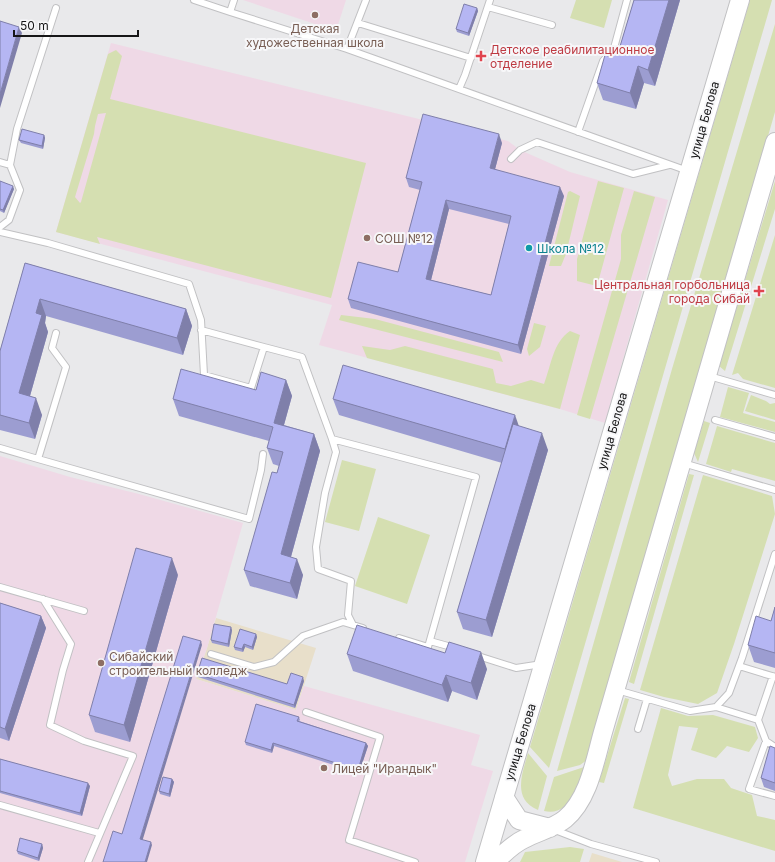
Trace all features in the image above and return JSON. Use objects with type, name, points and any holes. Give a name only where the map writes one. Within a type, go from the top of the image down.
[{"type":"main road","name":"улица Белова","points":[[485,862],[740,0]]},
{"type":"main road","points":[[495,862],[522,840],[550,828],[565,819],[579,803],[584,793],[616,689],[775,142]]},
{"type":"main road","points":[[504,797],[519,820],[550,828]]},
{"type":"main road","points":[[492,838],[519,820]]},
{"type":"lane","points":[[194,0],[347,49],[689,171]]},
{"type":"lane","points":[[230,12],[234,0]]},
{"type":"lane","points":[[347,49],[366,0]]},
{"type":"lane","points":[[459,89],[490,0]]},
{"type":"lane","points":[[578,132],[603,61],[614,48],[627,0]]},
{"type":"lane","points":[[488,7],[552,25]]},
{"type":"lane","points":[[0,227],[9,220],[20,190],[10,165],[17,129],[56,8]]},
{"type":"lane","points":[[358,23],[471,58]]},
{"type":"lane","points":[[511,159],[520,150],[537,142],[633,174],[670,165]]},
{"type":"lane","points":[[0,162],[10,165]]},
{"type":"lane","points":[[0,232],[189,284],[201,320],[204,375],[251,388],[264,347]]},
{"type":"lane","points":[[201,330],[302,357],[336,452],[325,493],[316,547],[318,569],[350,581],[348,615],[353,625]]},
{"type":"lane","points":[[38,459],[66,367],[52,348],[56,333]]},
{"type":"lane","points":[[707,376],[775,395]]},
{"type":"lane","points":[[714,420],[775,437]]},
{"type":"lane","points":[[332,439],[476,477],[428,647],[395,637]]},
{"type":"lane","points":[[0,448],[249,519],[261,470],[263,454]]},
{"type":"lane","points":[[682,463],[775,490]]},
{"type":"lane","points":[[716,707],[729,693],[775,554]]},
{"type":"lane","points":[[0,587],[84,611]]},
{"type":"lane","points":[[43,599],[71,644],[50,724],[84,741],[133,756],[99,833],[88,862]]},
{"type":"lane","points":[[210,654],[254,667],[274,662],[303,636],[343,622],[367,629]]},
{"type":"lane","points":[[430,641],[464,651]]},
{"type":"lane","points":[[471,654],[516,668],[544,664]]},
{"type":"lane","points":[[739,666],[774,676],[758,720],[766,740],[775,747]]},
{"type":"lane","points":[[616,689],[690,711],[716,707],[758,720]]},
{"type":"lane","points":[[638,729],[647,699]]},
{"type":"lane","points":[[306,712],[380,737],[349,840],[415,862]]},
{"type":"lane","points":[[766,740],[749,789],[775,796]]},
{"type":"lane","points":[[0,805],[99,833]]},
{"type":"lane","points":[[550,828],[591,844],[656,862]]},
{"type":"shaded area","name":"Детская художественная школа","points":[[243,0],[346,0],[336,31]]},
{"type":"shaded area","name":"СОШ №12","points":[[111,43],[508,141],[520,150],[570,172],[668,200],[605,423],[560,409],[319,345],[332,305],[56,232]]},
{"type":"shaded area","points":[[0,456],[70,477],[139,494],[243,523],[207,648],[196,679],[296,710],[304,686],[480,735],[471,765],[493,771],[465,862],[0,862]]},
{"type":"shaded area","points":[[216,618],[316,648],[296,710],[196,679]]},
{"type":"shaded area","points":[[592,853],[622,862],[589,862]]},
{"type":"green space","points":[[576,0],[612,0],[604,28],[570,18]]},
{"type":"green space","points":[[750,0],[772,0],[549,768],[530,747]]},
{"type":"green space","points":[[775,24],[775,112],[587,760],[580,765],[557,771],[672,369]]},
{"type":"green space","points":[[116,50],[122,56],[110,99],[366,163],[331,298],[97,237],[100,244],[56,232],[108,54]],"holes":[[[106,113],[80,203],[75,197],[94,134],[98,114]]]},
{"type":"green space","points":[[598,181],[624,188],[597,286],[577,281],[577,259]]},
{"type":"green space","points":[[775,181],[775,209],[725,371],[719,366]]},
{"type":"green space","points":[[570,191],[580,196],[566,254],[561,266],[549,266],[568,192]]},
{"type":"green space","points":[[634,191],[655,197],[590,419],[577,415],[621,259],[621,235]]},
{"type":"green space","points":[[775,235],[775,388],[743,379],[738,373],[732,375]]},
{"type":"green space","points":[[341,315],[375,319],[499,352],[503,362],[339,320]]},
{"type":"green space","points":[[534,323],[546,326],[540,347],[529,356],[527,349]]},
{"type":"green space","points":[[570,331],[580,335],[560,409],[367,358],[362,346],[390,350],[405,346],[493,369],[496,383],[511,386],[531,380],[544,384],[556,348],[564,336]]},
{"type":"green space","points":[[728,387],[749,393],[743,413],[775,422],[775,432],[720,417]]},
{"type":"green space","points":[[751,395],[770,404],[775,403],[775,420],[745,411]]},
{"type":"green space","points":[[704,421],[710,423],[698,462],[694,453]]},
{"type":"green space","points":[[717,426],[775,443],[775,481],[732,469],[731,472],[706,464]]},
{"type":"green space","points":[[342,460],[376,469],[359,531],[325,522]]},
{"type":"green space","points":[[689,474],[694,475],[634,684],[629,682]]},
{"type":"green space","points":[[703,475],[772,496],[775,514],[717,693],[698,704],[640,690]]},
{"type":"green space","points":[[378,517],[430,535],[407,604],[355,586]]},
{"type":"green space","points":[[625,698],[629,699],[604,783],[599,782]]},
{"type":"green space","points":[[661,708],[688,716],[713,715],[755,727],[758,738],[749,752],[727,746],[716,758],[691,750],[698,728],[679,726],[668,775],[672,786],[697,779],[724,779],[731,788],[752,795],[757,816],[775,820],[775,851],[633,808]]},
{"type":"green space","points":[[528,753],[547,776],[538,810],[530,805],[522,793],[521,785],[523,769]]},
{"type":"green space","points":[[584,767],[576,791],[566,805],[553,812],[544,811],[554,777]]},
{"type":"green space","points":[[570,847],[584,849],[580,862],[520,862],[525,852]]},
{"type":"building","points":[[634,0],[669,0],[648,70],[638,66],[630,93],[597,83],[605,55],[611,57],[612,51],[618,53]]},
{"type":"building","points":[[464,4],[477,8],[468,33],[456,29]]},
{"type":"building","points":[[0,21],[19,27],[0,94]]},
{"type":"building","name":"Школа №12","points":[[423,114],[499,134],[490,168],[560,187],[518,345],[348,299],[358,262],[398,272],[422,182],[406,178]],"holes":[[[446,200],[511,216],[491,295],[426,279]]]},
{"type":"building","points":[[22,129],[44,135],[42,146],[19,140]]},
{"type":"building","points":[[0,181],[13,186],[3,210],[0,209]]},
{"type":"building","points":[[25,263],[186,309],[177,338],[40,299],[36,313],[42,315],[19,393],[36,398],[29,423],[0,415],[0,351]]},
{"type":"building","points":[[343,365],[515,415],[505,449],[333,399]]},
{"type":"building","points":[[181,369],[256,390],[261,372],[286,380],[274,423],[314,434],[281,554],[297,559],[290,583],[244,570],[272,472],[277,473],[283,452],[267,448],[273,427],[173,399]]},
{"type":"building","points":[[513,424],[542,433],[486,620],[457,612]]},
{"type":"building","points":[[136,548],[172,558],[124,725],[89,715]]},
{"type":"building","points":[[0,603],[41,616],[5,729],[0,727]]},
{"type":"building","points":[[775,607],[775,653],[748,645],[756,616],[771,621]]},
{"type":"building","points":[[214,624],[231,627],[228,644],[211,640]]},
{"type":"building","points":[[357,625],[445,653],[449,642],[481,652],[471,683],[446,675],[442,685],[347,654]]},
{"type":"building","points":[[240,629],[256,634],[252,647],[244,644],[242,649],[234,647]]},
{"type":"building","points":[[183,636],[201,641],[140,839],[151,842],[145,862],[103,862],[113,831],[122,834]]},
{"type":"building","points":[[202,658],[287,684],[291,673],[303,677],[294,705],[197,674]]},
{"type":"building","points":[[256,704],[299,717],[297,721],[366,743],[358,770],[273,743],[271,750],[245,742]]},
{"type":"building","points":[[770,746],[775,748],[775,783],[761,778]]},
{"type":"building","points":[[0,759],[88,783],[80,813],[0,791]]},
{"type":"building","points":[[163,777],[172,779],[169,794],[159,791]]},
{"type":"building","points":[[20,838],[42,844],[38,858],[17,851]]},
{"type":"place","name":"Детская художественная школа","points":[[315,15]]},
{"type":"place","name":"Детское реабилитационное отделение","points":[[481,56]]},
{"type":"place","name":"СОШ №12","points":[[367,238]]},
{"type":"place","name":"Школа №12","points":[[529,248]]},
{"type":"place","name":"Центральная горбольница города Сибай","points":[[759,291]]},
{"type":"place","name":"Сибайский строительный колледж","points":[[101,663]]},
{"type":"place","name":"Лицей \"Ирандык\"","points":[[324,768]]}]
